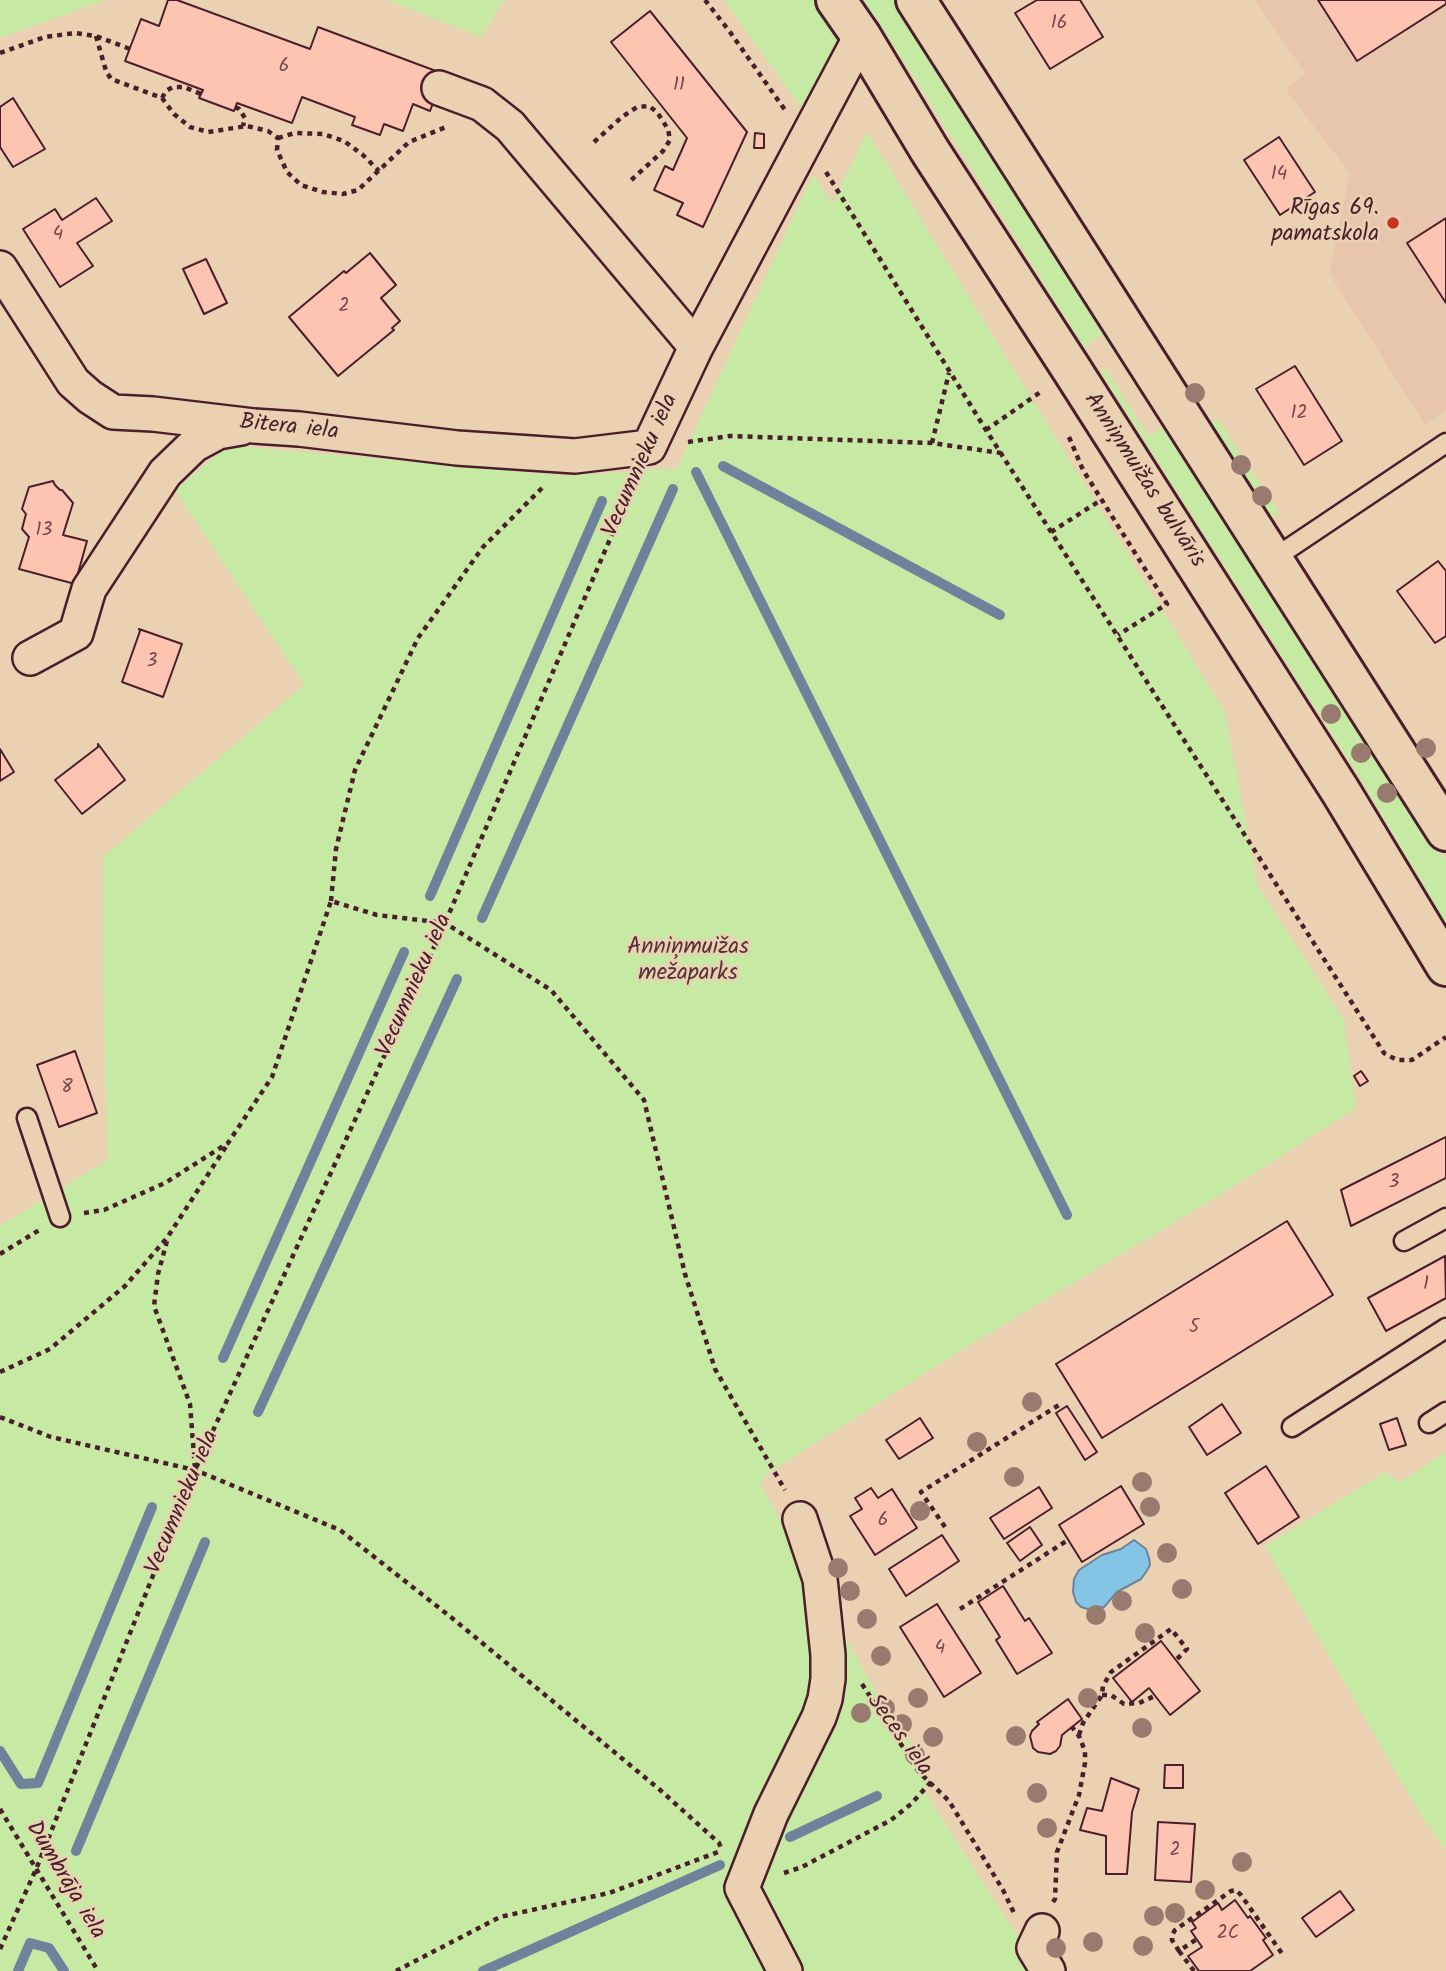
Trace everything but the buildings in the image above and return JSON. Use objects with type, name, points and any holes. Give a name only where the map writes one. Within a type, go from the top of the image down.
[{"type":"street","name":"Anniņmuižas bulvāris","points":[[836,0],[1341,792],[1446,966]]},
{"type":"street","points":[[916,0],[1446,831]]},
{"type":"street","name":"Vecumnieku iela","points":[[649,447],[696,346],[861,36]]},
{"type":"street","points":[[439,88],[482,104],[510,126],[696,346]]},
{"type":"street","name":"Bitera iela","points":[[0,268],[73,382],[113,412],[299,429],[457,448],[575,456],[649,447]]},
{"type":"street","points":[[30,658],[76,633],[89,589],[165,473],[194,445],[218,432],[254,426]]},
{"type":"street","points":[[785,1971],[743,1888],[771,1814],[819,1717],[825,1699],[828,1655],[820,1579],[800,1519]]},
{"type":"lane","points":[[1273,559],[1446,443]]},
{"type":"lane","points":[[27,1118],[60,1217]]},
{"type":"lane","points":[[1404,1241],[1446,1218]]},
{"type":"lane","points":[[1292,1427],[1446,1328]]},
{"type":"lane","points":[[1429,1423],[1446,1412]]},
{"type":"path","points":[[705,0],[806,140],[949,372],[1384,1053],[1397,1060],[1412,1060],[1446,1037]]},
{"type":"path","points":[[0,52],[45,37],[75,33],[96,36],[130,48]]},
{"type":"path","points":[[96,36],[111,79],[162,98],[174,114],[190,127],[208,132],[243,126],[268,131],[278,138]]},
{"type":"path","points":[[162,98],[166,91],[173,87],[184,87],[201,94]]},
{"type":"path","points":[[278,138],[277,150],[286,173],[301,185],[323,192],[342,194],[358,190],[409,142],[465,120],[482,104]]},
{"type":"path","points":[[594,142],[637,107],[649,106],[657,112],[668,129],[670,140],[663,151],[628,183]]},
{"type":"path","points":[[235,107],[245,118],[243,126]]},
{"type":"path","points":[[278,138],[295,133],[323,134],[344,141],[379,171]]},
{"type":"path","points":[[933,443],[949,372]]},
{"type":"path","points":[[986,430],[1046,388],[1050,395]]},
{"type":"path","points":[[649,447],[730,436],[933,443],[1001,453]]},
{"type":"path","points":[[1068,436],[1083,470],[1167,604],[1118,635]]},
{"type":"path","name":"Vecumnieku iela","points":[[0,1949],[37,1867],[195,1470],[445,923],[649,447]]},
{"type":"path","points":[[0,1372],[50,1349],[125,1286],[167,1238],[272,1077],[331,901],[336,849],[355,770],[418,638],[483,547],[575,456]]},
{"type":"path","points":[[1051,531],[1101,500]]},
{"type":"path","points":[[331,901],[377,915],[445,923],[551,990],[643,1100],[685,1274],[715,1369],[800,1519]]},
{"type":"path","points":[[0,1254],[60,1217],[104,1210],[166,1183],[228,1143]]},
{"type":"path","points":[[167,1238],[154,1306],[190,1404],[195,1470]]},
{"type":"path","points":[[945,1527],[921,1492],[1062,1403]]},
{"type":"path","points":[[0,1417],[51,1437],[195,1470],[340,1530],[452,1618],[659,1789],[719,1843],[743,1888],[802,1867],[891,1821],[931,1782]]},
{"type":"path","points":[[960,1609],[1068,1540]]},
{"type":"path","points":[[1079,1736],[1083,1723],[1102,1695],[1103,1686],[1111,1672],[1171,1629],[1187,1650],[1176,1660]]},
{"type":"path","name":"Seces iela","points":[[828,1655],[849,1659],[865,1689],[919,1772],[949,1801],[1003,1890],[1043,1940]]},
{"type":"path","points":[[1102,1695],[1111,1695],[1124,1704],[1139,1703],[1155,1696]]},
{"type":"path","points":[[1043,1940],[1055,1899],[1057,1852],[1079,1795],[1086,1763],[1085,1751],[1072,1727]]},
{"type":"path","name":"Dumbrāja iela","points":[[0,1809],[98,1971]]},
{"type":"path","points":[[396,1971],[500,1917],[609,1894],[722,1850]]},
{"type":"path","points":[[1194,1971],[1172,1940],[1172,1935],[1175,1930],[1231,1891],[1241,1895],[1283,1955]]},
{"type":"path","points":[[1180,1951],[1197,1940]]},
{"type":"shaded area","name":"Rīgas 69. pamatskola","points":[[1255,0],[1446,0],[1446,411],[1425,425],[1329,273],[1350,173],[1286,90],[1305,73]]},
{"type":"green space","points":[[0,0],[105,0],[0,38]]},
{"type":"green space","points":[[387,0],[504,0],[481,37]]},
{"type":"green space","points":[[724,0],[814,0],[833,23],[839,36],[838,53],[804,112]]},
{"type":"green space","points":[[863,0],[895,0],[1151,397],[1146,401],[1102,335],[1084,347]]},
{"type":"green space","name":"Anniņmuižas mežaparks","points":[[867,132],[1224,710],[1258,886],[1344,1020],[1356,1108],[1220,1195],[968,1346],[770,1472],[760,1484],[885,1708],[928,1766],[925,1792],[1040,1971],[0,1971],[0,1226],[108,1160],[103,986],[103,857],[304,685],[175,490],[228,445],[567,476],[677,468],[813,174],[832,204]]},
{"type":"green space","points":[[1105,368],[1148,436],[1167,425],[1446,861],[1446,923],[1361,780],[1100,371]]},
{"type":"green space","points":[[1217,418],[1279,513],[1270,519],[1209,423]]},
{"type":"green space","points":[[1446,1452],[1446,1850],[1422,1817],[1265,1546],[1385,1472],[1400,1482]]},
{"type":"water","points":[[1134,1540],[1146,1549],[1149,1558],[1150,1565],[1141,1579],[1117,1592],[1104,1607],[1091,1610],[1081,1607],[1073,1592],[1074,1579],[1079,1570],[1102,1555],[1121,1549]]},
{"type":"waterway","points":[[723,466],[1000,615]]},
{"type":"waterway","points":[[696,472],[1067,1215]]},
{"type":"waterway","points":[[482,918],[673,489]]},
{"type":"waterway","points":[[430,896],[602,501]]},
{"type":"waterway","points":[[223,1358],[404,952]]},
{"type":"waterway","points":[[258,1412],[457,979]]},
{"type":"waterway","points":[[0,1751],[21,1784],[38,1783],[152,1507]]},
{"type":"waterway","points":[[76,1851],[205,1542]]},
{"type":"waterway","points":[[790,1837],[877,1796]]},
{"type":"waterway","points":[[483,1971],[720,1865]]},
{"type":"waterway","points":[[18,1971],[30,1943],[49,1948],[64,1971]]},
{"type":"place","name":"Rīgas 69. pamatskola","points":[[1393,223]]}]
